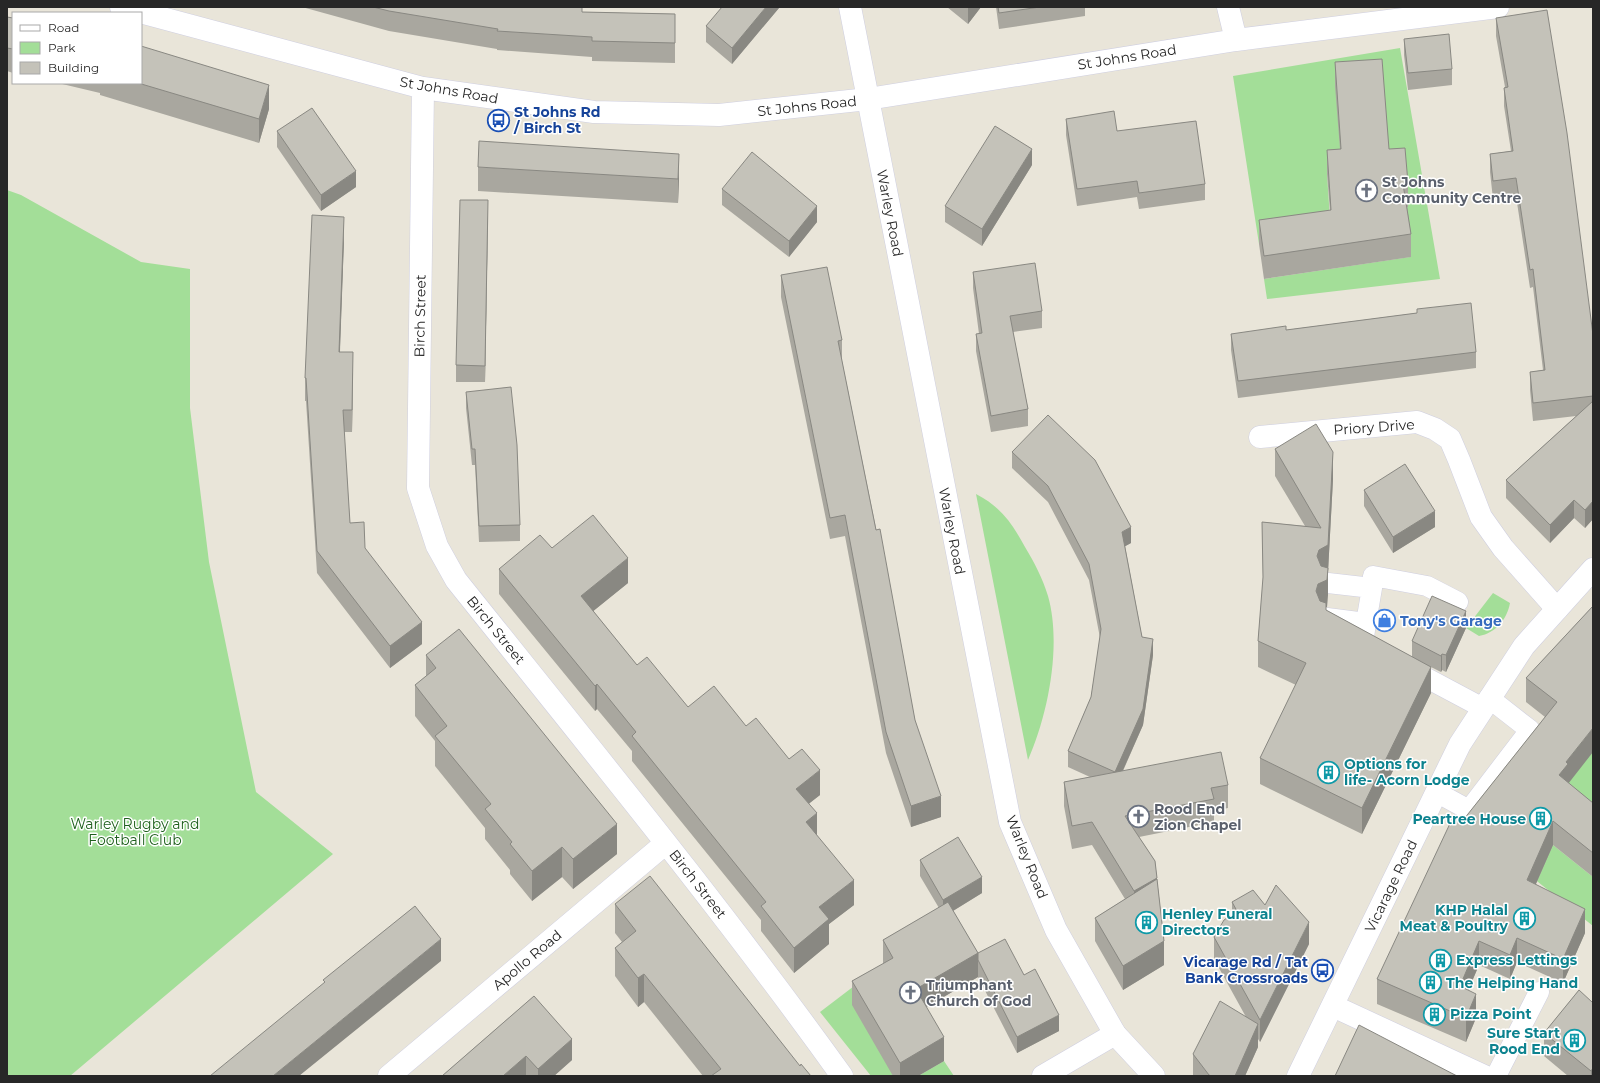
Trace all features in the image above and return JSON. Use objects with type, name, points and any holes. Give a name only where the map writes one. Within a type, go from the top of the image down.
[{"type":"street","name":"St Johns Road","points":[[121,7],[140,12]]},
{"type":"street","name":"Warley Road","points":[[850,7],[1010,822],[1056,930],[1115,1034],[1154,1076]]},
{"type":"street","points":[[1228,7],[1236,40]]},
{"type":"street","name":"St Johns Road","points":[[142,13],[423,88],[602,112],[720,115],[868,99],[1236,40],[1498,7]]},
{"type":"street","name":"Birch Street","points":[[423,88],[418,488],[434,539],[456,580],[786,997],[842,1076]]},
{"type":"street","name":"Priory Drive","points":[[1260,436],[1417,422],[1435,429],[1450,439],[1481,518],[1503,548],[1557,609]]},
{"type":"street","name":"Vicarage Road","points":[[1298,1076],[1460,744],[1524,646],[1593,569]]},
{"type":"street","name":"Apollo Road","points":[[389,1076],[666,844]]},
{"type":"street","points":[[1333,1006],[1484,1076]]},
{"type":"street","points":[[1043,1076],[1115,1034]]},
{"type":"lane","points":[[1436,792],[1469,810],[1530,730],[1486,703],[1363,644],[1373,576],[1427,586],[1458,602]]},
{"type":"lane","points":[[1328,583],[1372,588]]},
{"type":"lane","points":[[1327,618],[1366,623]]},
{"type":"lane","points":[[1496,1076],[1539,992]]},
{"type":"green space","points":[[1400,48],[1440,279],[1267,299],[1264,279],[1410,257],[1341,173],[1327,174],[1331,234],[1259,244],[1233,76]]},
{"type":"green space","name":"Warley Rugby and Football Club","points":[[7,190],[21,195],[141,262],[190,269],[190,408],[209,562],[256,792],[333,854],[70,1076],[7,1076]]},
{"type":"green space","points":[[976,494],[999,510],[1015,530],[1041,577],[1048,596],[1052,615],[1054,636],[1051,680],[1042,722],[1028,760]]},
{"type":"green space","points":[[1493,593],[1510,603],[1509,609],[1500,624],[1491,632],[1479,636],[1466,628]]},
{"type":"green space","points":[[1558,727],[1593,753],[1593,827],[1559,800]]},
{"type":"green space","points":[[1533,829],[1593,877],[1593,926],[1473,830]]},
{"type":"green space","points":[[883,964],[893,1076],[871,1076],[820,1012]]},
{"type":"green space","points":[[944,1061],[954,1076],[918,1076]]},
{"type":"building","points":[[373,7],[582,7],[582,12],[675,14],[675,43],[592,41],[592,37],[497,31],[498,29]]},
{"type":"building","points":[[722,7],[766,7],[732,48],[706,26]]},
{"type":"building","points":[[998,7],[1040,7],[999,13]]},
{"type":"building","points":[[1547,10],[1567,133],[1593,335],[1593,396],[1533,403],[1530,372],[1545,370],[1533,269],[1530,270],[1516,178],[1493,181],[1490,154],[1513,151],[1504,88],[1508,87],[1496,18]]},
{"type":"building","points":[[7,17],[12,18],[12,49],[7,48]]},
{"type":"building","points":[[1449,34],[1452,69],[1408,73],[1404,39]]},
{"type":"building","points":[[142,46],[269,85],[259,119],[141,84]]},
{"type":"building","name":"St Johns Community Centre","points":[[1382,59],[1389,149],[1405,148],[1408,183],[1403,184],[1411,234],[1264,256],[1259,220],[1331,210],[1327,150],[1341,149],[1335,62]]},
{"type":"building","points":[[312,108],[356,171],[321,195],[277,131]]},
{"type":"building","points":[[1114,111],[1117,131],[1196,121],[1205,184],[1139,193],[1137,181],[1077,189],[1066,119]]},
{"type":"building","points":[[995,126],[1032,149],[982,229],[945,206]]},
{"type":"building","points":[[479,141],[679,154],[678,179],[478,167]]},
{"type":"building","points":[[752,152],[817,206],[789,241],[722,189]]},
{"type":"building","points":[[460,200],[488,200],[485,366],[456,365]]},
{"type":"building","points":[[312,215],[344,217],[339,352],[353,352],[352,410],[343,410],[350,523],[364,522],[365,548],[422,622],[390,646],[317,551],[305,378]]},
{"type":"building","points":[[1035,263],[1042,311],[1010,316],[1028,409],[991,416],[976,334],[982,333],[973,272]]},
{"type":"building","points":[[827,267],[842,340],[838,341],[876,530],[880,529],[915,720],[941,796],[911,806],[886,732],[845,515],[830,518],[781,275]]},
{"type":"building","points":[[1471,303],[1476,352],[1238,381],[1231,334],[1286,326],[1286,330],[1417,313],[1417,309]]},
{"type":"building","points":[[511,387],[517,445],[520,525],[479,526],[475,449],[472,449],[466,392]]},
{"type":"building","points":[[1593,401],[1593,501],[1585,510],[1574,500],[1550,525],[1506,480]]},
{"type":"building","points":[[1048,415],[1095,460],[1131,527],[1122,532],[1142,637],[1153,639],[1143,709],[1115,772],[1068,751],[1091,697],[1101,629],[1089,564],[1048,486],[1012,452]]},
{"type":"building","points":[[1316,424],[1333,452],[1328,545],[1319,550],[1317,556],[1321,566],[1328,568],[1327,580],[1318,584],[1316,591],[1320,601],[1326,603],[1326,610],[1431,667],[1362,808],[1260,758],[1306,663],[1258,641],[1263,577],[1262,522],[1321,528],[1275,449]]},
{"type":"building","points":[[1405,464],[1435,511],[1393,537],[1364,490]]},
{"type":"building","points":[[593,515],[628,558],[581,596],[637,665],[647,657],[688,707],[714,686],[746,726],[756,718],[789,759],[802,749],[820,770],[796,789],[817,813],[806,822],[854,880],[819,907],[829,919],[794,948],[761,906],[766,902],[632,736],[636,732],[597,684],[595,686],[499,569],[540,535],[552,548]]},
{"type":"building","points":[[1432,596],[1466,611],[1446,655],[1442,654],[1441,656],[1412,641]]},
{"type":"building","points":[[1593,606],[1593,728],[1566,762],[1568,764],[1559,775],[1593,803],[1593,853],[1553,821],[1527,880],[1585,909],[1563,959],[1517,938],[1510,955],[1479,941],[1460,986],[1476,994],[1466,1018],[1377,979],[1454,815],[1464,819],[1557,702],[1526,678]]},
{"type":"building","points":[[459,629],[617,824],[573,859],[562,847],[532,871],[510,844],[512,842],[485,809],[491,804],[435,736],[447,726],[415,685],[436,668],[426,655]]},
{"type":"building","points":[[1221,752],[1228,785],[1211,788],[1214,799],[1125,816],[1155,861],[1157,878],[1134,891],[1092,822],[1072,826],[1064,782]]},
{"type":"building","points":[[958,837],[982,877],[943,900],[920,860]]},
{"type":"building","points":[[650,876],[800,1066],[801,1064],[811,1076],[711,1076],[721,1069],[644,974],[638,978],[615,948],[636,931],[615,904]]},
{"type":"building","points":[[1157,879],[1164,941],[1123,966],[1095,918]]},
{"type":"building","points":[[1276,885],[1309,922],[1260,1020],[1214,937],[1224,920],[1237,911],[1232,902],[1253,890],[1265,905]]},
{"type":"building","name":"Triumphant Church of God","points":[[948,902],[978,953],[916,989],[944,1037],[900,1063],[852,981],[893,958],[883,940]]},
{"type":"building","points":[[415,906],[441,939],[273,1076],[210,1076],[325,982],[323,980]]},
{"type":"building","points":[[1005,939],[1024,975],[1035,969],[1059,1015],[1017,1037],[978,960],[978,953]]},
{"type":"building","points":[[1579,990],[1592,1002],[1593,1001],[1593,1068],[1591,1071],[1544,1033]]},
{"type":"building","points":[[534,996],[572,1039],[538,1069],[526,1056],[503,1076],[442,1076]]},
{"type":"building","points":[[1220,1001],[1258,1024],[1235,1076],[1209,1075],[1193,1054]]},
{"type":"building","points":[[1359,1025],[1457,1076],[1335,1076]]},
{"type":"place","name":"St Johns Rd / Birch St","points":[[498,120]]},
{"type":"place","name":"St Johns Community Centre","points":[[1367,190]]},
{"type":"place","name":"Tony's Garage","points":[[1384,621]]},
{"type":"place","name":"Options for life- Acorn Lodge","points":[[1329,772]]},
{"type":"place","name":"Rood End Zion Chapel","points":[[1139,817]]},
{"type":"place","name":"Peartree House","points":[[1541,819]]},
{"type":"place","name":"KHP Halal Meat & Poultry","points":[[1524,918]]},
{"type":"place","name":"Henley Funeral Directors","points":[[1147,922]]},
{"type":"place","name":"Express Lettings","points":[[1440,960]]},
{"type":"place","name":"Vicarage Rd / Tat Bank Crossroads","points":[[1323,970]]},
{"type":"place","name":"The Helping Hand","points":[[1430,983]]},
{"type":"place","name":"Triumphant Church of God","points":[[911,993]]},
{"type":"place","name":"Pizza Point","points":[[1435,1014]]},
{"type":"place","name":"Sure Start Rood End","points":[[1575,1041]]}]
